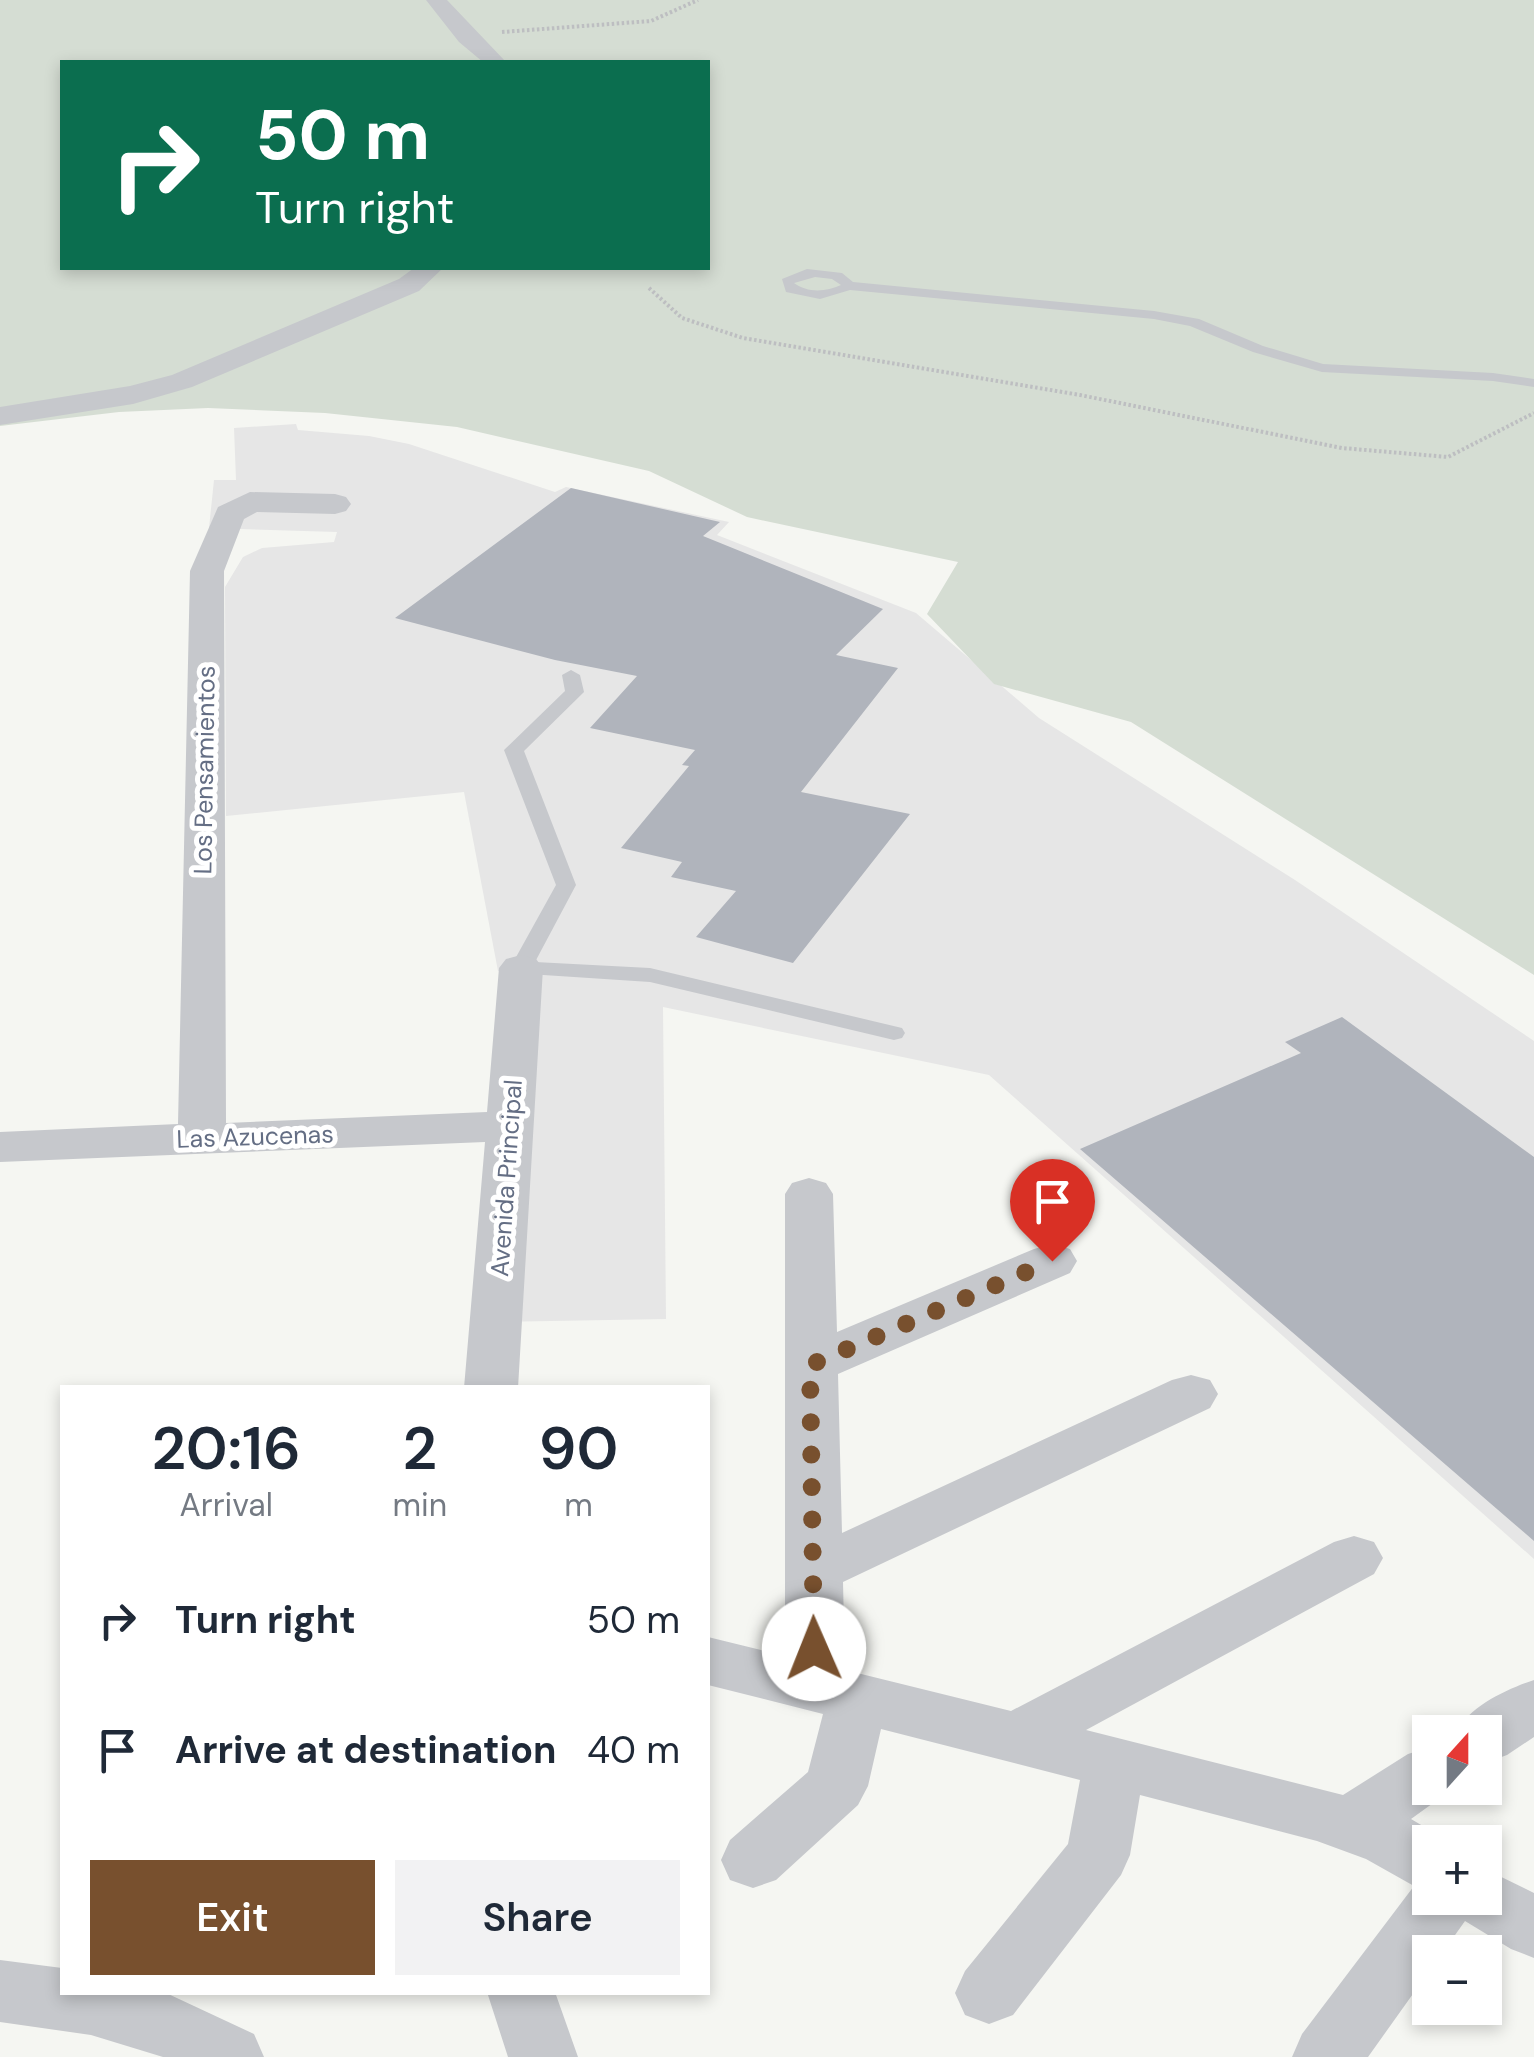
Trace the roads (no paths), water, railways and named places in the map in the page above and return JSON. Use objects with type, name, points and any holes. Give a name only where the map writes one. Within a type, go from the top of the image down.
[{"type":"street","points":[[436,0],[466,38],[493,60]]},
{"type":"street","points":[[0,416],[134,396],[182,381],[409,286],[428,270]]},
{"type":"street","name":"Los Pensamientos","points":[[202,1138],[207,570],[230,514],[250,502],[335,504]]},
{"type":"street","name":"Avenida Principal","points":[[491,1385],[521,968]]},
{"type":"street","name":"Las Azucenas","points":[[0,1147],[510,1126]]},
{"type":"street","points":[[753,1860],[836,1786],[836,1693],[812,1570],[809,1194]]},
{"type":"street","points":[[810,1365],[1052,1261]]},
{"type":"street","points":[[812,1570],[1191,1394]]},
{"type":"street","points":[[1016,1738],[1354,1558]]},
{"type":"street","points":[[710,1662],[1350,1825],[1390,1839],[1412,1853]]},
{"type":"street","points":[[1502,1727],[1534,1706]]},
{"type":"street","points":[[989,1993],[1098,1855],[1114,1763]]},
{"type":"street","points":[[1350,1825],[1412,1785]]},
{"type":"street","points":[[1502,1909],[1534,1928]]},
{"type":"street","points":[[1327,2057],[1431,1915]]},
{"type":"street","points":[[0,1991],[117,2006],[164,2021],[229,2057]]},
{"type":"street","points":[[522,1995],[543,2057]]},
{"type":"lane","points":[[848,286],[1154,314],[1194,322],[1322,368],[1494,377],[1534,384]]},
{"type":"lane","points":[[571,675],[574,692],[514,750],[566,885],[521,968],[650,976],[894,1032]]}]
